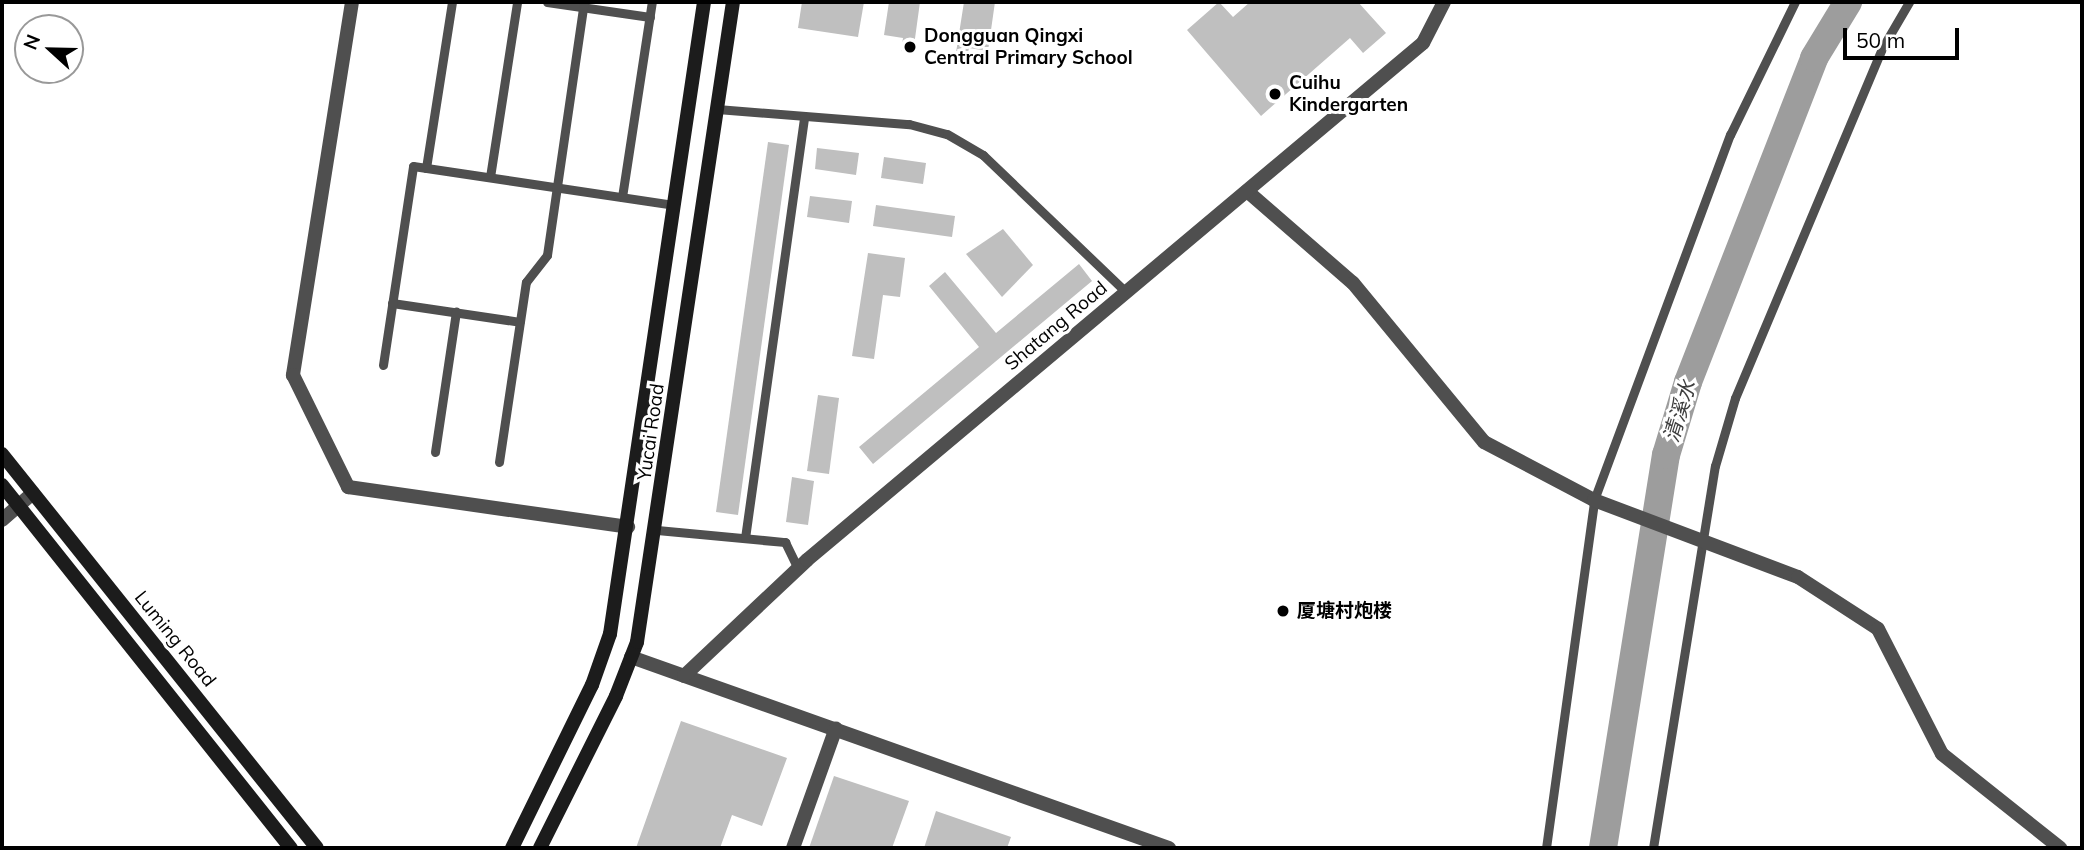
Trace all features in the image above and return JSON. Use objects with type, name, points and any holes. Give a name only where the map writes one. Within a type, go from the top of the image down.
[{"type":"main road","name":"Yucai Road","points":[[512,848],[596,672],[610,634],[704,2]]},
{"type":"main road","name":"Yucai Road","points":[[540,848],[616,696],[631,657],[657,530],[733,2]]},
{"type":"main road","name":"Luming Road","points":[[2,454],[317,848]]},
{"type":"main road","name":"Luming Road","points":[[2,485],[291,848]]},
{"type":"street","points":[[352,2],[293,375],[348,487],[628,527]]},
{"type":"street","name":"Shatang Road","points":[[684,676],[798,569],[1423,43],[1444,2]]},
{"type":"street","points":[[1247,191],[1353,283],[1484,442],[1594,500],[1703,537],[1798,577],[1878,629],[1942,754],[2060,848]]},
{"type":"street","points":[[2,520],[33,493]]},
{"type":"street","points":[[631,657],[836,728],[1162,847]]},
{"type":"street","points":[[793,848],[836,728]]},
{"type":"lane","points":[[426,168],[452,2]]},
{"type":"lane","points":[[490,177],[517,2]]},
{"type":"lane","points":[[547,2],[584,4],[650,17]]},
{"type":"lane","points":[[622,197],[652,2]]},
{"type":"lane","points":[[1546,848],[1594,500],[1730,135],[1795,2]]},
{"type":"lane","points":[[1653,848],[1715,466],[1735,398],[1881,50],[1909,2]]},
{"type":"lane","points":[[499,462],[526,282],[547,255],[584,4]]},
{"type":"lane","points":[[717,109],[909,124],[947,134],[983,155],[1126,292]]},
{"type":"lane","points":[[745,538],[804,116]]},
{"type":"lane","points":[[383,365],[413,166],[675,205]]},
{"type":"lane","points":[[392,303],[520,322]]},
{"type":"lane","points":[[435,452],[456,312]]},
{"type":"lane","points":[[657,530],[785,542],[798,569]]},
{"type":"building","points":[[802,2],[864,2],[858,37],[798,28]]},
{"type":"building","points":[[889,2],[920,2],[913,53],[901,51],[903,38],[884,35]]},
{"type":"building","points":[[964,2],[995,2],[988,51],[969,48],[966,61],[955,59]]},
{"type":"building","points":[[1219,2],[1233,17],[1250,2],[1358,2],[1386,33],[1363,53],[1350,38],[1261,116],[1187,30]]},
{"type":"building","points":[[768,142],[789,145],[738,515],[716,512]]},
{"type":"building","points":[[817,148],[859,153],[856,175],[815,169]]},
{"type":"building","points":[[884,157],[926,163],[923,184],[881,178]]},
{"type":"building","points":[[810,196],[852,201],[849,223],[807,217]]},
{"type":"building","points":[[876,205],[955,216],[952,237],[873,226]]},
{"type":"building","points":[[1003,229],[1033,265],[1002,297],[966,254]]},
{"type":"building","points":[[868,253],[905,258],[900,297],[883,295],[874,359],[852,356]]},
{"type":"building","points":[[1079,264],[1092,281],[873,464],[859,447],[979,347],[929,286],[945,272],[996,333]]},
{"type":"building","points":[[818,395],[839,398],[829,474],[807,471]]},
{"type":"building","points":[[792,477],[814,481],[808,525],[786,522]]},
{"type":"building","points":[[681,721],[787,758],[762,826],[732,815],[720,848],[636,848]]},
{"type":"building","points":[[834,776],[909,801],[892,848],[809,848]]},
{"type":"building","points":[[936,811],[1011,837],[1007,848],[924,848]]},
{"type":"waterway","name":"清溪水","points":[[1603,848],[1666,455],[1688,382],[1814,58],[1848,2]]},
{"type":"place","name":"Dongguan Qingxi Central Primary School","points":[[910,47]]},
{"type":"place","name":"Cuihu Kindergarten","points":[[1275,94]]},
{"type":"place","name":"厦塘村炮楼","points":[[1283,611]]}]
